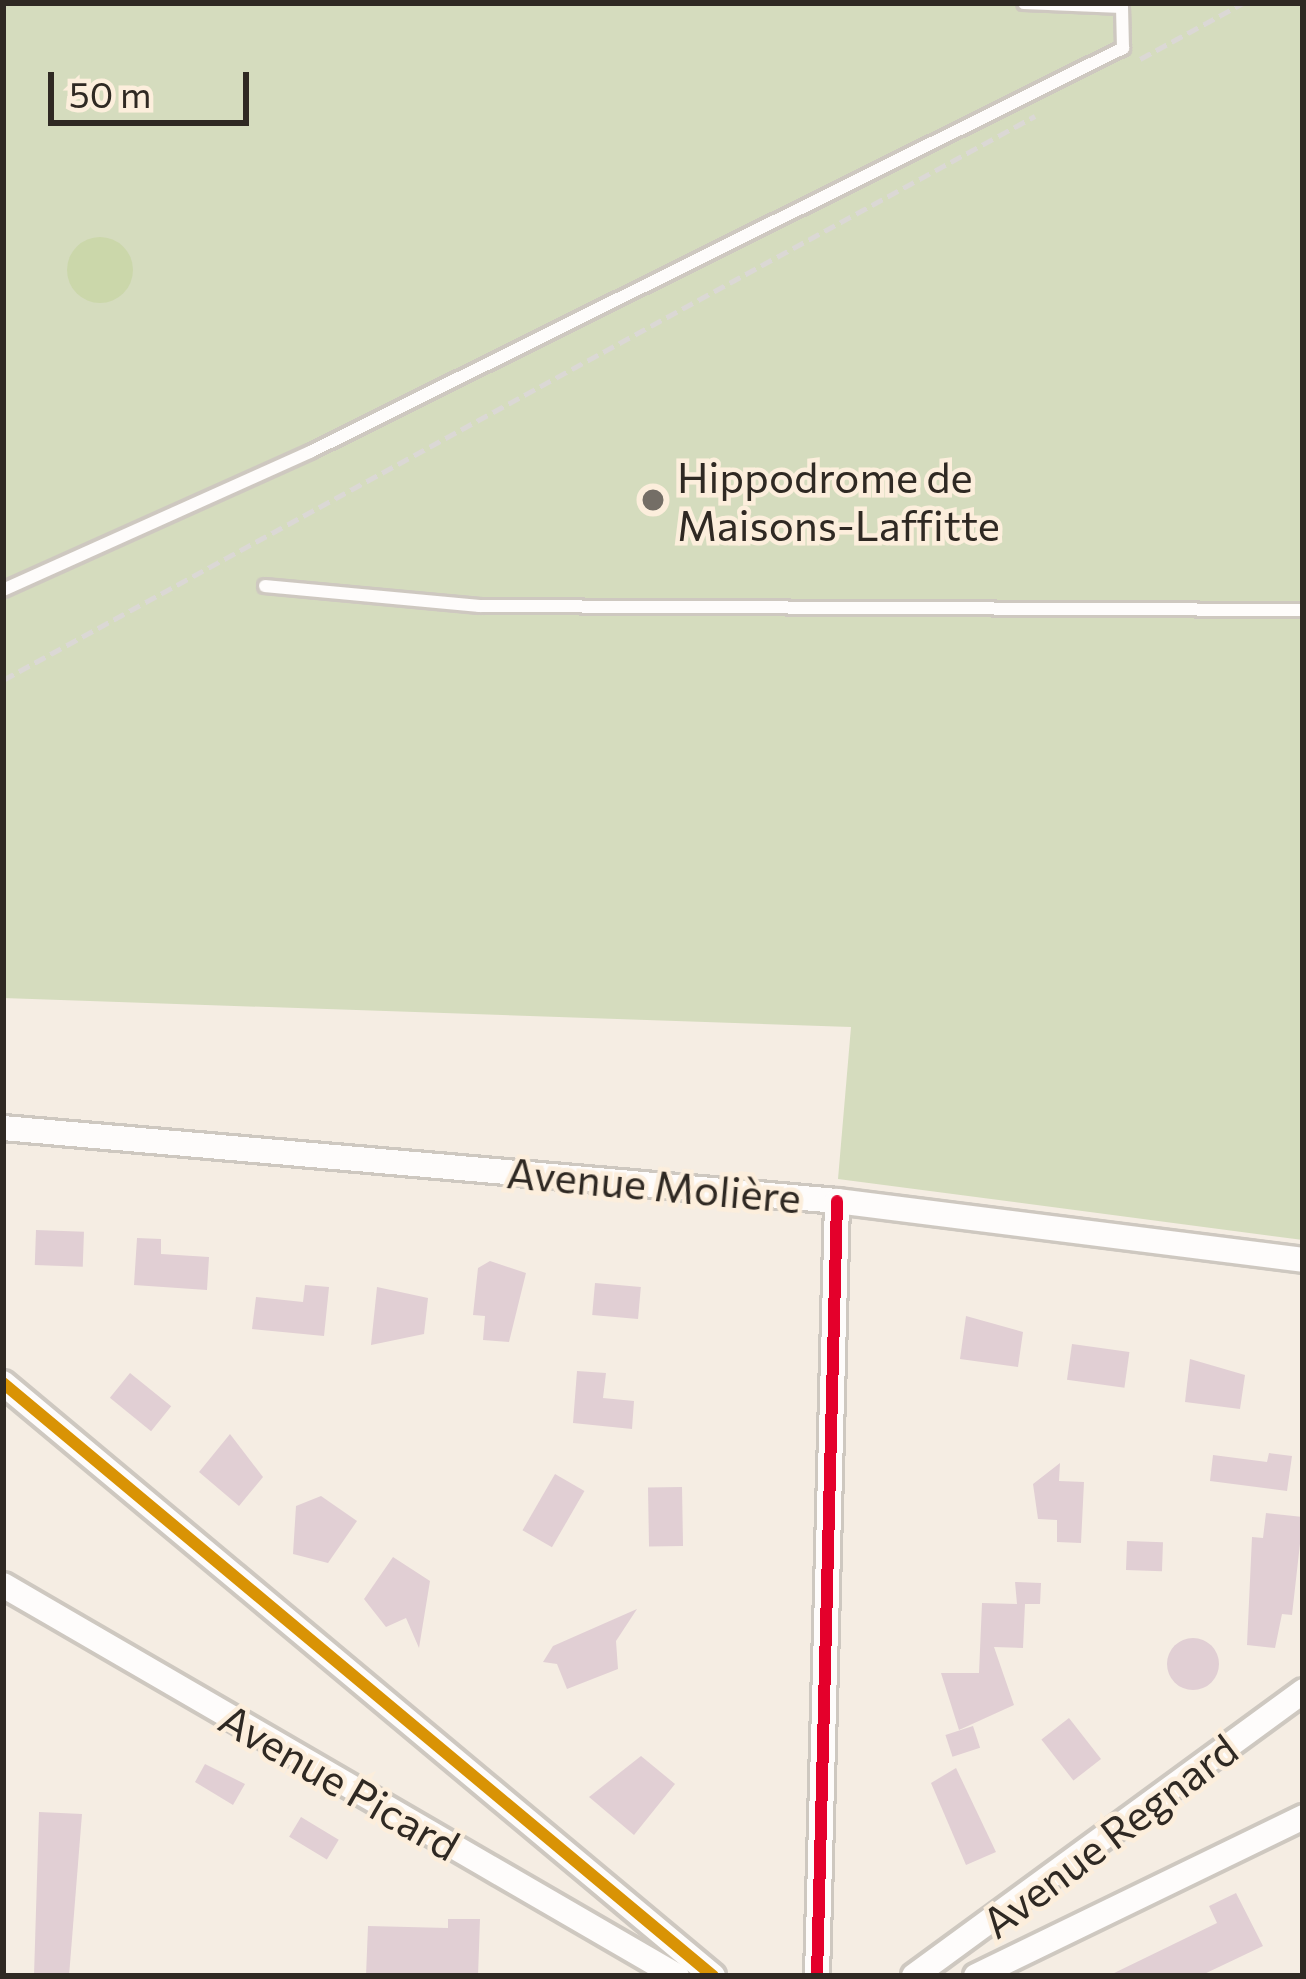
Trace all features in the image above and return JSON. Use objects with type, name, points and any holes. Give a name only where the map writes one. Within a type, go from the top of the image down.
[{"type":"street","name":"Avenue Molière","points":[[3,1128],[837,1201],[1303,1260]]},
{"type":"street","points":[[817,1976],[837,1201]]},
{"type":"street","points":[[3,1383],[713,1976]]},
{"type":"street","name":"Avenue Picard","points":[[3,1585],[676,1976]]},
{"type":"street","name":"Avenue Regnard","points":[[914,1976],[1303,1691]]},
{"type":"street","points":[[976,1976],[1303,1816]]},
{"type":"lane","points":[[3,590],[310,452],[1124,48],[1122,7],[1024,3]]},
{"type":"lane","points":[[265,586],[479,606],[1303,610]]},
{"type":"path","points":[[1117,72],[1243,3]]},
{"type":"path","points":[[3,680],[1054,106]]},
{"type":"green space","name":"Hippodrome de Maisons-Laffitte","points":[[3,3],[1303,3],[1303,1240],[838,1179],[851,1027],[3,998]]},
{"type":"green space","points":[[100,237],[123,247],[133,270],[123,293],[100,303],[77,293],[67,270],[77,247]]},
{"type":"building","points":[[36,1230],[84,1232],[83,1267],[35,1265]]},
{"type":"building","points":[[137,1238],[161,1239],[161,1254],[209,1257],[207,1290],[134,1285]]},
{"type":"building","points":[[490,1261],[526,1273],[509,1342],[483,1340],[485,1316],[473,1315],[478,1268]]},
{"type":"building","points":[[595,1283],[641,1287],[638,1319],[592,1315]]},
{"type":"building","points":[[305,1285],[329,1287],[324,1336],[252,1329],[256,1297],[303,1302]]},
{"type":"building","points":[[377,1287],[428,1298],[424,1334],[371,1345]]},
{"type":"building","points":[[966,1316],[1023,1332],[1018,1367],[960,1359]]},
{"type":"building","points":[[1072,1344],[1129,1352],[1124,1388],[1067,1380]]},
{"type":"building","points":[[1190,1359],[1245,1375],[1240,1409],[1185,1402]]},
{"type":"building","points":[[577,1371],[606,1373],[603,1398],[634,1401],[632,1429],[573,1423]]},
{"type":"building","points":[[130,1373],[171,1406],[151,1431],[110,1398]]},
{"type":"building","points":[[230,1434],[263,1477],[239,1506],[199,1472]]},
{"type":"building","points":[[1269,1453],[1292,1456],[1287,1491],[1210,1481],[1213,1455],[1267,1462]]},
{"type":"building","points":[[1060,1463],[1059,1481],[1084,1482],[1081,1543],[1057,1542],[1057,1520],[1038,1519],[1033,1484]]},
{"type":"building","points":[[555,1474],[584,1491],[552,1547],[522,1530]]},
{"type":"building","points":[[682,1487],[683,1546],[649,1547],[648,1488]]},
{"type":"building","points":[[321,1496],[357,1521],[328,1563],[293,1554],[296,1506]]},
{"type":"building","points":[[1266,1513],[1303,1517],[1292,1615],[1282,1614],[1275,1648],[1247,1645],[1252,1537],[1263,1538]]},
{"type":"building","points":[[1127,1541],[1163,1542],[1162,1571],[1126,1570]]},
{"type":"building","points":[[393,1557],[430,1581],[419,1648],[406,1618],[386,1627],[364,1599]]},
{"type":"building","points":[[1015,1582],[1041,1583],[1040,1604],[1025,1604],[1023,1648],[994,1647],[1014,1705],[959,1730],[941,1673],[979,1673],[982,1603],[1017,1604]]},
{"type":"building","points":[[637,1609],[616,1641],[618,1669],[567,1689],[557,1664],[543,1662],[553,1646]]},
{"type":"building","points":[[1193,1638],[1211,1646],[1219,1664],[1211,1682],[1193,1690],[1175,1682],[1167,1664],[1175,1646]]},
{"type":"building","points":[[1069,1718],[1101,1759],[1073,1781],[1041,1740]]},
{"type":"building","points":[[973,1726],[980,1748],[953,1757],[945,1735]]},
{"type":"building","points":[[641,1756],[675,1784],[634,1835],[589,1797]]},
{"type":"building","points":[[205,1764],[245,1784],[233,1805],[195,1782]]},
{"type":"building","points":[[956,1768],[996,1852],[966,1865],[931,1783]]},
{"type":"building","points":[[39,1812],[82,1814],[69,1976],[34,1976]]},
{"type":"building","points":[[301,1817],[339,1840],[327,1859],[289,1837]]},
{"type":"building","points":[[1236,1893],[1263,1946],[1200,1976],[1108,1976],[1217,1923],[1209,1906]]},
{"type":"building","points":[[448,1919],[480,1919],[478,1976],[366,1976],[368,1926],[448,1928]]},
{"type":"transit line","points":[[817,1976],[837,1201]]},
{"type":"transit line","points":[[3,1383],[713,1976]]},
{"type":"place","name":"Hippodrome de Maisons-Laffitte","points":[[653,500]]}]
